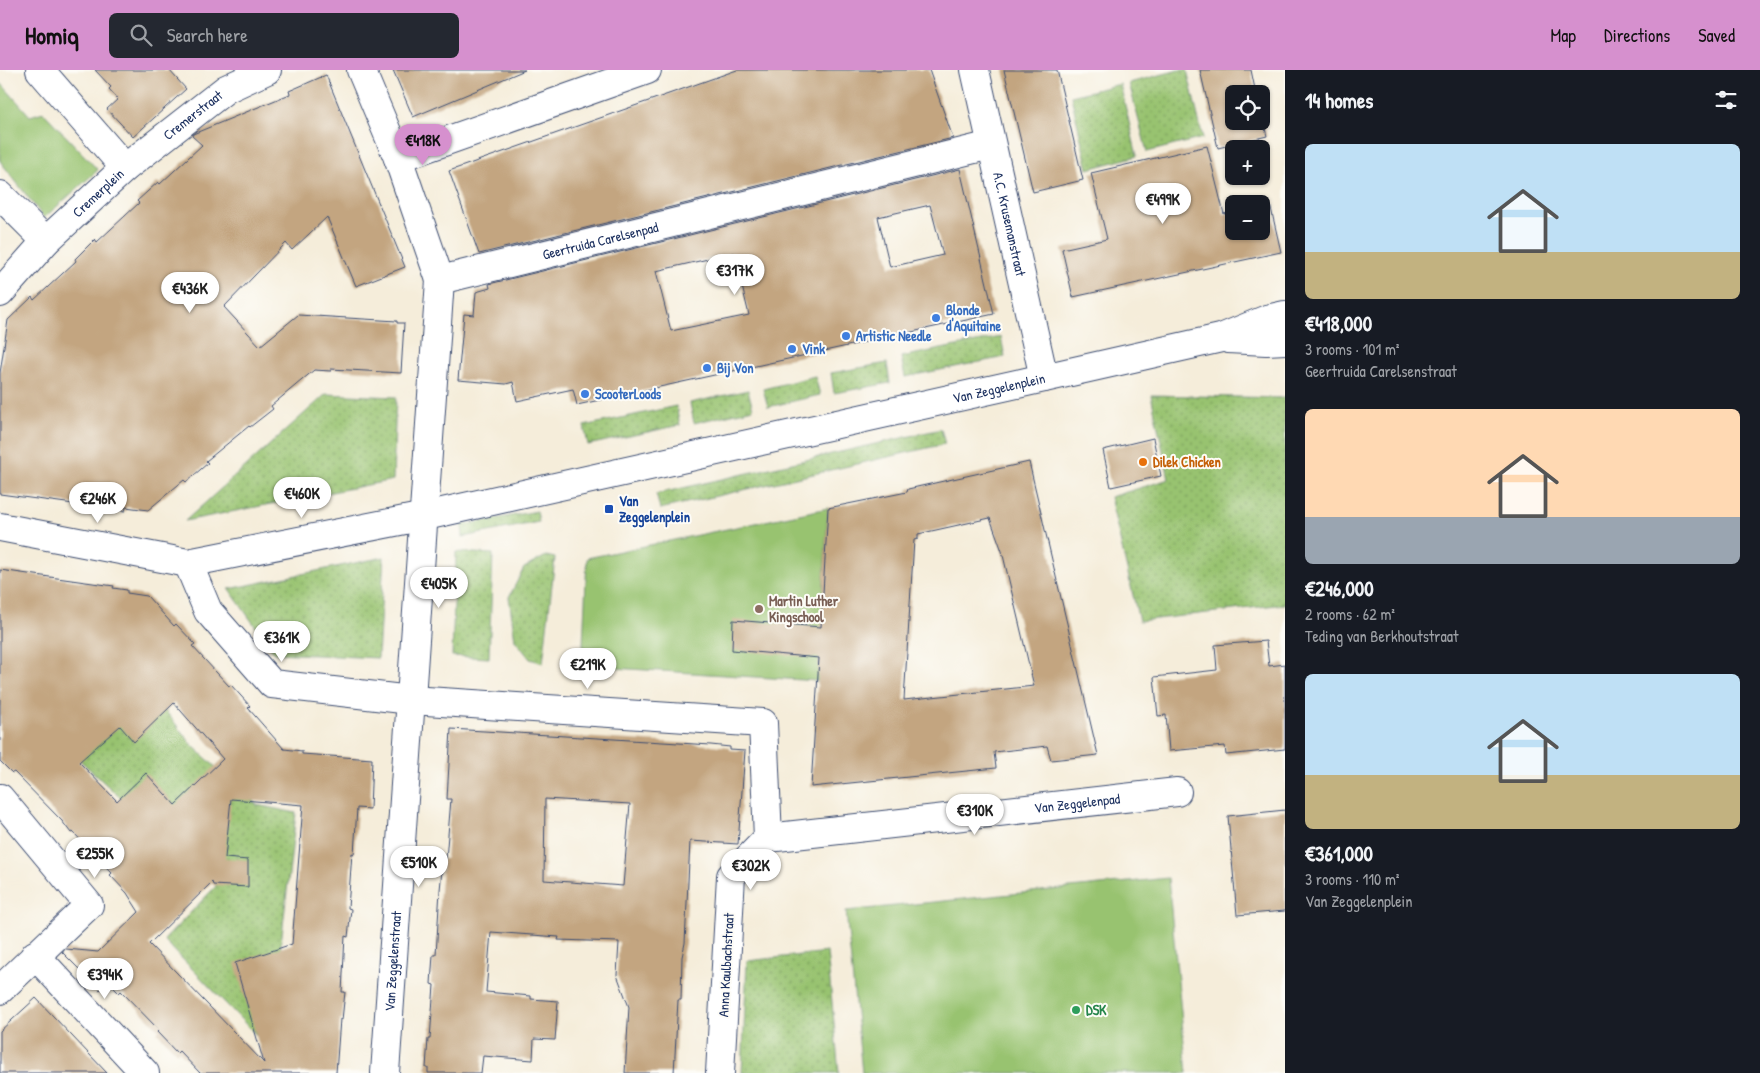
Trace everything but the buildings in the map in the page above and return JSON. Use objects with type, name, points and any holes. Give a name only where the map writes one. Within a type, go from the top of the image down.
[{"type":"street","name":"Cremerplein","points":[[40,70],[125,168],[46,241]]},
{"type":"street","name":"Cremerstraat","points":[[125,168],[226,89],[267,70]]},
{"type":"street","points":[[361,70],[398,158],[440,280],[411,700]]},
{"type":"street","points":[[398,158],[648,70]]},
{"type":"street","name":"A.C. Krusemanstraat","points":[[975,70],[1044,378]]},
{"type":"street","name":"Geertruida Carelsenpad","points":[[440,280],[991,145]]},
{"type":"street","points":[[0,194],[46,241],[0,293]]},
{"type":"street","name":"Van Zeggelenplein","points":[[188,563],[425,516],[1221,338],[1267,319],[1285,315]]},
{"type":"street","name":"Van Zeggelenplein","points":[[1221,338],[1266,341],[1285,340]]},
{"type":"street","points":[[0,527],[188,563],[208,611],[272,684],[411,700],[763,723],[768,838]]},
{"type":"street","name":"Van Zeggelenstraat","points":[[385,1073],[411,700]]},
{"type":"street","name":"Van Zeggelenpad","points":[[768,838],[1177,792]]},
{"type":"street","points":[[0,798],[89,905],[0,990]]},
{"type":"street","name":"Anna Kaulbachstraat","points":[[720,1073],[731,876],[768,838]]},
{"type":"street","points":[[35,955],[145,1073]]},
{"type":"green space","points":[[1179,70],[1187,70],[1203,138],[1147,152],[1129,83]]},
{"type":"green space","points":[[0,82],[30,116],[43,112],[98,170],[44,218],[0,161]]},
{"type":"green space","points":[[1120,84],[1137,156],[1088,169],[1071,96]]},
{"type":"green space","points":[[1001,337],[1005,357],[905,377],[901,357]]},
{"type":"green space","points":[[887,363],[890,383],[834,393],[831,373]]},
{"type":"green space","points":[[815,376],[820,395],[768,407],[763,389]]},
{"type":"green space","points":[[748,390],[753,409],[694,423],[690,403]]},
{"type":"green space","points":[[326,394],[396,397],[393,480],[185,521]]},
{"type":"green space","points":[[1151,395],[1285,398],[1285,604],[1139,621],[1110,497],[1169,479]]},
{"type":"green space","points":[[676,406],[680,425],[588,445],[584,426]]},
{"type":"green space","points":[[941,429],[945,444],[660,509],[656,494]]},
{"type":"green space","points":[[828,508],[818,681],[582,666],[587,558]]},
{"type":"green space","points":[[537,511],[539,522],[463,537],[462,525]]},
{"type":"green space","points":[[456,552],[493,554],[489,658],[452,656]]},
{"type":"green space","points":[[546,556],[555,558],[543,663],[530,659],[515,640],[509,597],[524,568]]},
{"type":"green space","points":[[384,557],[378,658],[274,653],[229,589]]},
{"type":"green space","points":[[123,657],[193,746],[257,805],[296,813],[269,1048],[164,940],[216,886],[46,729]]},
{"type":"green space","points":[[1168,878],[1187,1073],[862,1073],[846,911]]},
{"type":"green space","points":[[827,952],[839,1073],[742,1073],[747,961]]},
{"type":"place","name":"Blonde d'Aquitaine","points":[[936,318]]},
{"type":"place","name":"Artistic Needle","points":[[846,336]]},
{"type":"place","name":"Vink","points":[[792,349]]},
{"type":"place","name":"Bij Von","points":[[707,368]]},
{"type":"place","name":"ScooterLoods","points":[[585,394]]},
{"type":"place","name":"Dilek Chicken","points":[[1143,462]]},
{"type":"place","name":"Van Zeggelenplein","points":[[609,509]]},
{"type":"place","name":"Martin Luther Kingschool","points":[[759,609]]},
{"type":"place","name":"DSK","points":[[1076,1010]]}]
